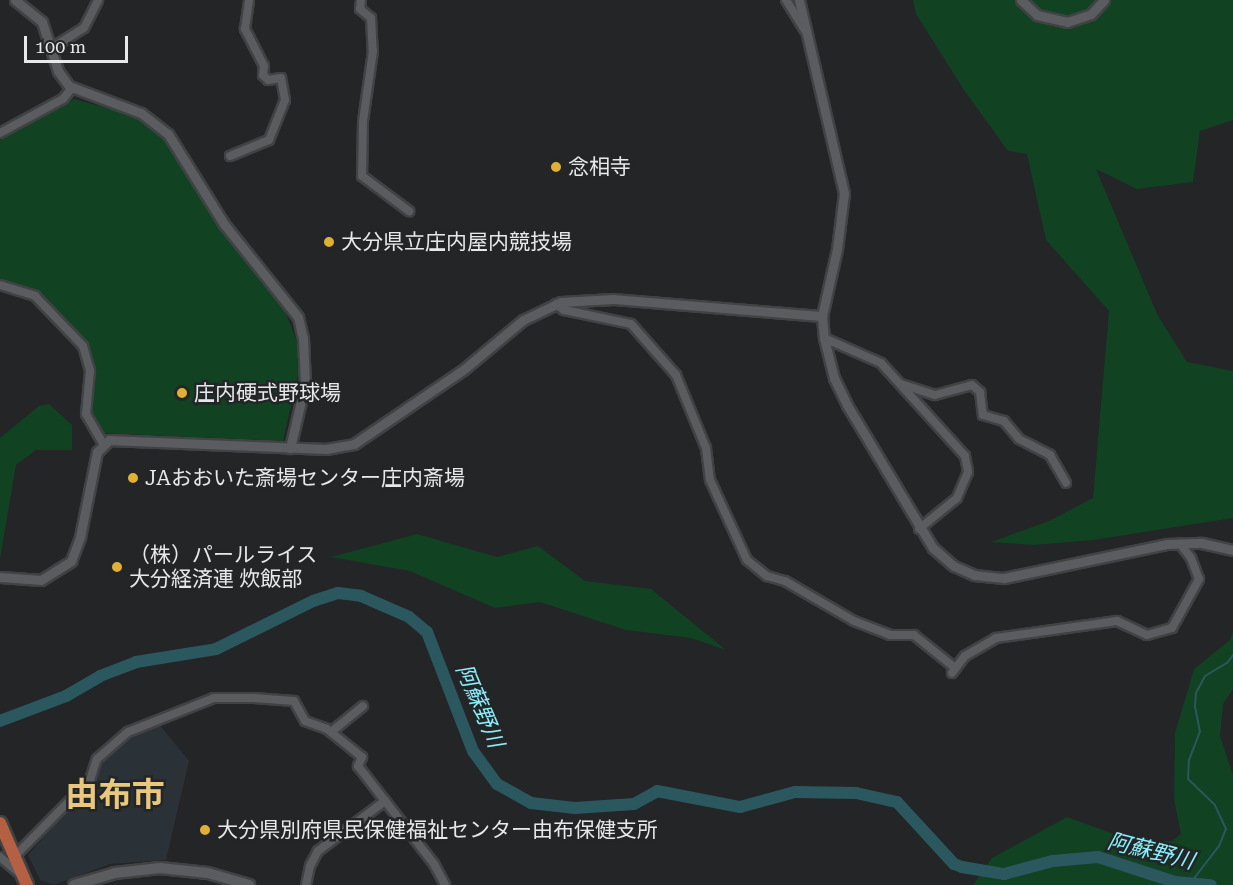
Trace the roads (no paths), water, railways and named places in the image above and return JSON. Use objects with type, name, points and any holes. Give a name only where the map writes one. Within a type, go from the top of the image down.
[{"type":"highway","points":[[0,823],[26,881]]},
{"type":"main road","points":[[74,885],[144,869],[180,868],[249,885]]},
{"type":"street","points":[[15,0],[42,22],[60,75],[72,88],[141,113],[164,129],[224,224],[296,314],[303,333],[305,377],[290,448]]},
{"type":"street","points":[[55,46],[84,28],[98,0]]},
{"type":"street","points":[[230,156],[269,140],[285,100],[281,78],[268,80],[263,75],[264,66],[245,29],[249,0]]},
{"type":"street","points":[[361,0],[360,9],[371,18],[373,51],[363,121],[362,176],[409,211]]},
{"type":"street","points":[[786,0],[806,32]]},
{"type":"street","points":[[799,0],[844,194],[837,249],[822,316],[824,338],[847,405],[919,529],[933,548],[954,566],[994,578],[1017,577],[1180,544],[1202,543],[1233,550]]},
{"type":"street","points":[[1021,0],[1037,15],[1067,22],[1091,14],[1104,0]]},
{"type":"street","points":[[0,134],[63,99],[72,88]]},
{"type":"street","points":[[0,285],[33,294],[83,346],[90,371],[86,414],[103,443]]},
{"type":"street","points":[[0,577],[41,580],[70,561],[78,545],[97,452],[103,443],[128,439],[326,449],[354,444],[463,370],[523,320],[556,304],[614,299],[822,316]]},
{"type":"street","points":[[556,304],[564,310],[631,324],[676,375],[706,448],[710,480],[747,560],[768,576],[784,581],[854,621],[890,634],[914,635],[953,670],[978,647],[996,638],[1117,621],[1147,635],[1172,628],[1199,579],[1191,558],[1180,544]]},
{"type":"street","points":[[824,338],[881,363],[901,384],[929,421],[964,456],[968,472],[957,498],[919,529]]},
{"type":"street","points":[[901,384],[935,395],[972,385],[980,392],[982,415],[1004,421],[1019,439],[1050,455],[1066,483]]},
{"type":"street","points":[[15,856],[90,780],[96,759],[134,729],[227,696],[294,701],[305,721],[331,732],[362,757],[358,766],[440,872],[445,885]]},
{"type":"street","points":[[331,732],[363,706]]},
{"type":"street","points":[[306,885],[310,866],[318,851],[385,801]]},
{"type":"street","points":[[0,857],[26,881]]},
{"type":"waterway","name":"阿蘇野川","points":[[0,721],[66,696],[100,676],[136,662],[216,649],[313,601],[338,593],[361,596],[409,617],[427,632],[473,751],[497,784],[531,803],[575,808],[634,804],[657,791],[740,807],[795,792],[856,793],[897,802],[954,864],[962,867],[1004,874],[1053,861],[1098,857],[1175,882],[1211,885]]},
{"type":"waterway","points":[[1192,881],[1219,846],[1226,829],[1215,805],[1188,779],[1189,760],[1200,732],[1195,707],[1196,693],[1205,676],[1227,663],[1233,655]]},
{"type":"place","name":"念相寺","points":[[556,167]]},
{"type":"place","name":"大分県立庄内屋内競技場","points":[[329,242]]},
{"type":"place","name":"庄内硬式野球場","points":[[182,393]]},
{"type":"place","name":"JAおおいた斎場センター庄内斎場","points":[[133,478]]},
{"type":"place","name":"（株）パールライス 大分経済連 炊飯部","points":[[117,567]]},
{"type":"place","name":"大分県別府県民保健福祉センター由布保健支所","points":[[205,830]]},
{"type":"district","name":"由布市","points":[[115,795]]}]
